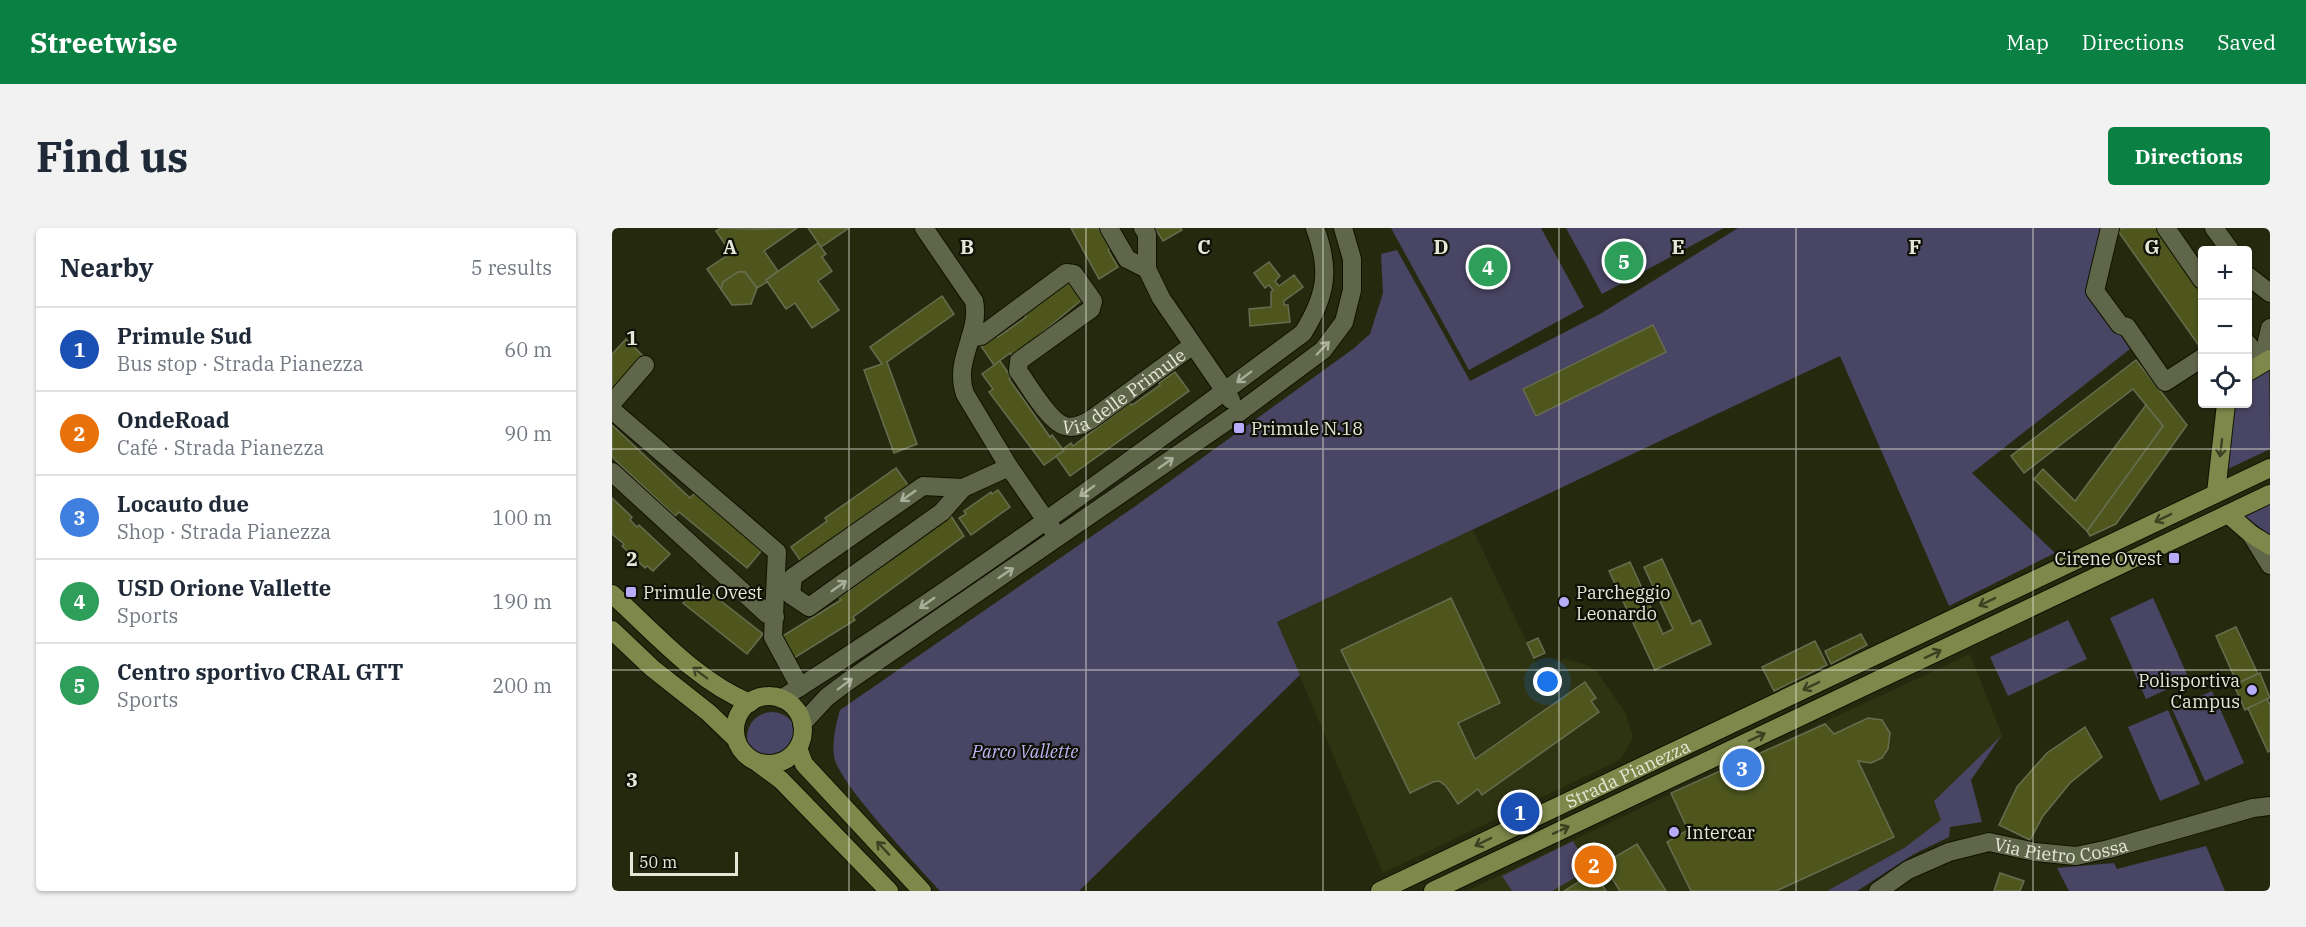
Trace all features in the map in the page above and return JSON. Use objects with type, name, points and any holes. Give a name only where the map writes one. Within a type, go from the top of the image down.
[{"type":"main road","points":[[2216,493],[2226,408]]},
{"type":"main road","name":"Strada Pianezza","points":[[1380,891],[2270,468]]},
{"type":"main road","name":"Strada Pianezza","points":[[1433,891],[2270,494]]},
{"type":"main road","points":[[2228,514],[2251,534],[2270,546]]},
{"type":"main road","points":[[612,594],[687,663],[721,689],[750,703]]},
{"type":"main road","points":[[612,630],[652,668],[709,713],[736,739],[748,757],[781,780],[889,891]]},
{"type":"main road","points":[[736,739],[739,716],[750,703],[766,697],[781,699],[797,710],[803,732],[798,748],[788,759],[778,763],[757,762]]},
{"type":"main road","points":[[798,748],[804,764],[922,891]]},
{"type":"street","points":[[924,228],[974,301],[977,313],[961,367],[961,382],[965,394],[1009,467],[1059,537]]},
{"type":"street","points":[[1109,228],[1127,258],[1147,269],[1147,234],[1143,228]]},
{"type":"street","points":[[781,699],[836,666],[1046,520],[1225,392],[1303,333],[1318,310],[1326,274],[1322,245],[1315,228]]},
{"type":"street","points":[[802,724],[827,697],[847,682],[1240,411],[1323,350],[1344,322],[1352,290],[1352,259],[1343,228]]},
{"type":"street","points":[[2110,228],[2096,291],[2120,325],[2127,327],[2165,382],[2198,361]]},
{"type":"street","points":[[2166,228],[2198,274]]},
{"type":"street","points":[[2214,228],[2227,246]]},
{"type":"street","name":"Via delle Primule","points":[[1147,269],[1161,297],[1240,411]]},
{"type":"street","name":"Via delle Primule","points":[[970,338],[981,336],[1066,273],[1074,274],[1093,301],[1090,309],[1019,361],[1018,371],[1055,422],[1066,426],[1079,426],[1092,419],[1193,345]]},
{"type":"street","points":[[2252,279],[2270,292]]},
{"type":"street","points":[[2260,365],[2270,328]]},
{"type":"street","points":[[2252,352],[2260,365]]},
{"type":"street","points":[[612,403],[645,365]]},
{"type":"street","points":[[612,410],[777,552],[783,595]]},
{"type":"street","points":[[783,595],[809,607],[942,513],[963,488],[1009,467]]},
{"type":"street","points":[[612,472],[767,614],[775,617]]},
{"type":"street","points":[[800,687],[773,637],[775,617],[793,577],[922,486],[963,488]]},
{"type":"street","points":[[2216,493],[2228,514]]},
{"type":"street","points":[[2251,534],[2270,565]]},
{"type":"street","points":[[1844,670],[1855,690]]},
{"type":"street","name":"Via Pietro Cossa","points":[[1878,891],[1908,870],[1949,852],[1989,842],[2035,852],[2076,856],[2261,807],[2270,791]]},
{"type":"shaded area","points":[[1473,530],[1539,668],[1564,659],[1585,664],[1597,672],[1625,712],[1633,736],[1618,761],[1383,873],[1277,622]]},
{"type":"shaded area","points":[[1970,654],[2002,735],[1935,801],[1942,820],[1904,848],[1827,891],[1467,891],[1647,805]]},
{"type":"green space","points":[[1391,228],[1541,228],[1584,307],[1469,370]]},
{"type":"green space","points":[[1566,228],[1724,228],[1602,294]]},
{"type":"green space","name":"Parco Vallette","points":[[1738,228],[2105,228],[2091,291],[2130,349],[1972,473],[2055,553],[1949,606],[1840,356],[1277,622],[1300,675],[1079,891],[940,891],[898,845],[849,785],[834,756],[840,710],[1137,505],[1353,349],[1370,334],[1383,293],[1381,254],[1397,250],[1470,381],[1600,314]]},
{"type":"green space","points":[[2269,370],[2270,449],[2228,469],[2234,408],[2252,408],[2252,378]]},
{"type":"green space","points":[[2270,502],[2270,535],[2243,515]]},
{"type":"green space","points":[[2153,598],[2189,679],[2146,699],[2110,618]]},
{"type":"green space","points":[[2068,620],[2087,659],[2008,696],[1990,657]]},
{"type":"green space","points":[[2212,691],[2244,763],[2205,781],[2172,709]]},
{"type":"green space","points":[[2168,710],[2200,784],[2160,801],[2128,727]]},
{"type":"green space","points":[[772,712],[781,714],[792,723],[797,737],[795,746],[786,757],[772,762],[763,760],[752,751],[747,737],[749,728],[758,717]]},
{"type":"green space","points":[[2002,735],[1971,780],[1982,822],[1950,827],[1949,837],[1914,854],[1857,891],[1827,891],[1904,848],[1941,820],[1934,801]]},
{"type":"green space","points":[[1573,841],[1590,869],[1552,891],[1512,891],[1502,876]]},
{"type":"green space","points":[[2206,846],[2225,891],[2069,891],[2057,868],[2114,863],[2117,869]]},
{"type":"building","points":[[721,228],[797,228],[764,251],[778,271],[766,280],[767,282],[757,288],[745,272],[738,272],[723,282],[721,289],[707,269],[731,253],[716,231]]},
{"type":"building","points":[[808,228],[849,228],[821,247]]},
{"type":"building","points":[[1071,228],[1098,228],[1111,248],[1108,250],[1118,267],[1099,279]]},
{"type":"building","points":[[1155,228],[1181,228],[1182,230],[1163,241]]},
{"type":"building","points":[[2122,228],[2156,228],[2198,287],[2198,344],[2118,231]]},
{"type":"building","points":[[818,243],[826,254],[822,257],[832,271],[818,281],[839,310],[812,328],[795,303],[786,309],[766,280]]},
{"type":"building","points":[[1269,262],[1280,276],[1275,281],[1279,286],[1294,275],[1303,287],[1284,301],[1284,305],[1288,305],[1290,322],[1250,326],[1249,309],[1271,307],[1273,290],[1269,285],[1265,288],[1254,273]]},
{"type":"building","points":[[738,272],[745,272],[757,288],[751,304],[732,305],[721,289],[723,282]]},
{"type":"building","points":[[1070,280],[1084,298],[1040,336],[1012,356],[1010,353],[994,365],[981,346],[1026,317],[1024,315]]},
{"type":"building","points":[[942,296],[954,314],[887,362],[917,444],[894,453],[864,370],[882,364],[870,347]]},
{"type":"building","points":[[1653,325],[1666,352],[1536,416],[1523,389]]},
{"type":"building","points":[[626,339],[644,357],[612,391],[612,354]]},
{"type":"building","points":[[2136,360],[2187,425],[2116,524],[2090,536],[2087,531],[2163,426],[2133,389],[2024,473],[2011,456]]},
{"type":"building","points":[[1000,361],[1011,377],[1009,379],[1050,437],[1052,435],[1064,451],[1044,465],[989,392],[993,389],[982,374]]},
{"type":"building","points":[[1175,372],[1189,391],[1070,476],[1056,456],[1064,451],[1063,449],[1071,443],[1073,446]]},
{"type":"building","points":[[2146,405],[2163,426],[2087,531],[2034,479],[2043,469],[2075,501]]},
{"type":"building","points":[[612,425],[690,498],[695,493],[763,549],[747,568],[679,512],[675,516],[612,457]]},
{"type":"building","points":[[896,468],[908,485],[837,535],[838,537],[802,563],[791,547],[827,521],[825,518]]},
{"type":"building","points":[[998,490],[1010,507],[971,535],[959,518],[966,514],[964,511],[991,492],[992,494]]},
{"type":"building","points":[[612,498],[632,517],[630,520],[637,527],[639,525],[670,554],[653,571],[647,566],[645,568],[612,534]]},
{"type":"building","points":[[951,516],[964,536],[853,617],[855,620],[794,658],[781,637],[841,600],[839,598]]},
{"type":"building","points":[[1662,559],[1692,624],[1700,620],[1711,644],[1655,670],[1609,571],[1630,562],[1663,634],[1673,629],[1644,567]]},
{"type":"building","points":[[698,583],[763,634],[747,654],[683,603]]},
{"type":"building","points":[[1451,598],[1500,703],[1458,723],[1475,759],[1585,682],[1596,698],[1591,701],[1599,712],[1482,795],[1478,789],[1458,804],[1446,786],[1439,781],[1410,793],[1341,650]]},
{"type":"building","points":[[2236,627],[2258,674],[2237,683],[2216,636]]},
{"type":"building","points":[[1861,634],[1867,645],[1831,664],[1825,651]]},
{"type":"building","points":[[1538,638],[1545,653],[1534,658],[1527,643]]},
{"type":"building","points":[[1815,641],[1827,665],[1774,691],[1762,667]]},
{"type":"building","name":"Polisportiva Campus","points":[[2260,673],[2270,698],[2245,710],[2234,685]]},
{"type":"building","points":[[2267,699],[2270,705],[2270,751],[2268,752],[2248,708]]},
{"type":"building","points":[[1868,718],[1882,720],[1890,733],[1888,749],[1882,758],[1871,763],[1858,761],[1894,837],[1776,891],[1691,891],[1667,842],[1688,830],[1671,793],[1825,724],[1834,734]]},
{"type":"building","points":[[2085,727],[2102,757],[2070,783],[2043,816],[2030,840],[1999,825],[2017,787],[2047,753]]},
{"type":"building","points":[[1637,844],[1666,891],[1620,891],[1603,864]]},
{"type":"building","points":[[1595,872],[1606,891],[1564,891]]},
{"type":"building","points":[[2000,873],[2024,881],[2020,891],[1994,891]]},
{"type":"place","name":"Centro sportivo CRAL GTT","points":[[1624,261]]},
{"type":"place","name":"USD Orione Vallette","points":[[1488,267]]},
{"type":"place","name":"Primule N.18","points":[[1239,428]]},
{"type":"place","name":"Cirene Ovest","points":[[2174,558]]},
{"type":"place","name":"Primule Ovest","points":[[631,592]]},
{"type":"place","name":"Parcheggio Leonardo","points":[[1564,602]]},
{"type":"place","name":"Polisportiva Campus","points":[[2252,690]]},
{"type":"place","name":"Locauto due","points":[[1742,768]]},
{"type":"place","name":"Primule Sud","points":[[1520,812]]},
{"type":"place","name":"Intercar","points":[[1674,832]]},
{"type":"place","name":"OndeRoad","points":[[1594,865]]}]
